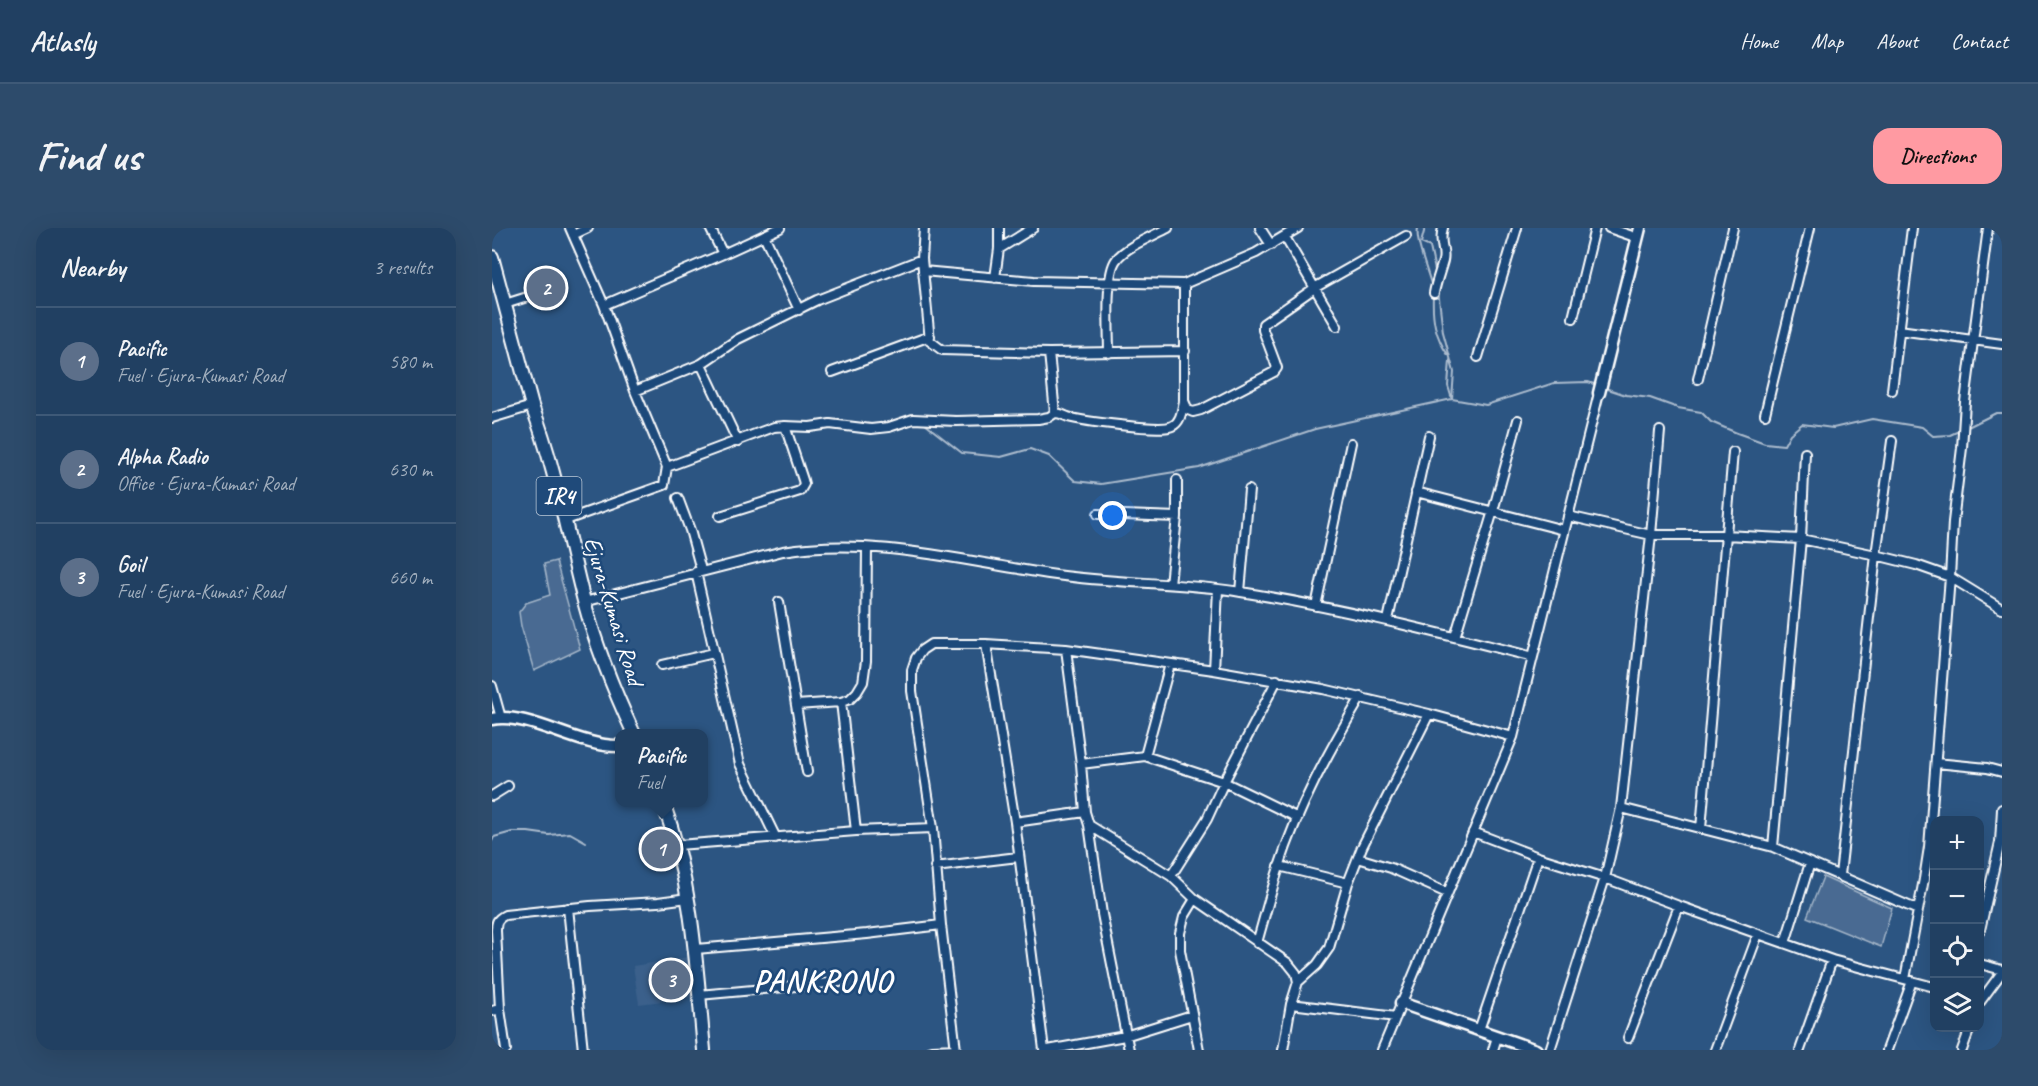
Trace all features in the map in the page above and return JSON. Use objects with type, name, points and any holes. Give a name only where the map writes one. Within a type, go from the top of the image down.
[{"type":"main road","name":"Ejura-Kumasi Road","points":[[492,256],[500,300],[540,427],[566,520],[584,602],[611,681],[632,729]]},
{"type":"main road","points":[[665,807],[678,845],[688,898],[696,949],[704,1050]]},
{"type":"street","points":[[566,520],[664,484],[666,467],[604,305],[571,232],[588,228]]},
{"type":"street","points":[[710,228],[723,255]]},
{"type":"street","points":[[604,305],[723,255],[780,228]]},
{"type":"street","points":[[924,228],[922,259],[930,341],[942,350],[1049,353],[1185,351]]},
{"type":"street","points":[[995,278],[999,228]]},
{"type":"street","points":[[999,249],[1033,228]]},
{"type":"street","points":[[1109,353],[1110,282],[1116,258],[1168,228]]},
{"type":"street","points":[[1260,228],[1271,245]]},
{"type":"street","points":[[924,271],[995,278],[1184,284],[1256,253],[1298,228]]},
{"type":"street","points":[[1434,293],[1443,260],[1444,252],[1440,238],[1443,228]]},
{"type":"street","points":[[1478,357],[1517,228]]},
{"type":"street","points":[[1573,318],[1595,228]]},
{"type":"street","points":[[1382,1050],[1513,737],[1639,233],[1609,228]]},
{"type":"street","points":[[1698,380],[1733,228]]},
{"type":"street","points":[[1765,414],[1810,228]]},
{"type":"street","points":[[1887,1050],[1908,980],[1929,847],[1953,522],[1965,402],[1988,228]]},
{"type":"street","points":[[1892,390],[1909,229]]},
{"type":"street","points":[[764,235],[799,310]]},
{"type":"street","points":[[1184,401],[1188,410],[1193,412],[1201,410],[1274,372],[1275,362],[1263,330],[1263,324],[1316,287],[1406,236]]},
{"type":"street","points":[[1285,237],[1337,326]]},
{"type":"street","points":[[635,391],[700,364],[738,339],[817,300],[922,259]]},
{"type":"street","points":[[666,467],[785,426],[810,428],[830,424],[871,429],[890,428],[913,419],[956,421],[1038,419],[1055,413],[1165,428],[1174,425],[1178,422],[1184,401],[1184,284]]},
{"type":"street","points":[[500,300],[537,294]]},
{"type":"street","points":[[1899,330],[2002,344]]},
{"type":"street","points":[[832,372],[930,336]]},
{"type":"street","points":[[1049,353],[1055,413]]},
{"type":"street","points":[[700,364],[738,442]]},
{"type":"street","points":[[492,418],[532,406]]},
{"type":"street","points":[[1455,637],[1518,420]]},
{"type":"street","points":[[720,516],[800,491],[803,480],[785,426]]},
{"type":"street","points":[[1550,1050],[1605,878],[1621,808],[1660,431]]},
{"type":"street","points":[[1388,620],[1429,436]]},
{"type":"street","points":[[1840,875],[1876,555],[1892,441]]},
{"type":"street","points":[[1316,606],[1351,443]]},
{"type":"street","points":[[1701,829],[1733,452]]},
{"type":"street","points":[[1773,847],[1801,539],[1805,453]]},
{"type":"street","points":[[1170,584],[1177,517],[1177,480]]},
{"type":"street","points":[[1240,592],[1250,490]]},
{"type":"street","points":[[1416,492],[1564,530]]},
{"type":"street","points":[[678,498],[690,530],[714,654],[740,764],[776,838]]},
{"type":"street","points":[[1098,514],[1177,517]]},
{"type":"street","points":[[1568,516],[1651,535],[1725,535],[1801,539],[1876,555],[1916,564],[1950,577],[2002,609]]},
{"type":"street","points":[[584,602],[699,571],[806,547],[922,551],[1058,575],[1240,592],[1388,620],[1533,657]]},
{"type":"street","points":[[796,705],[841,702],[850,699],[863,682],[866,661],[867,548]]},
{"type":"street","points":[[1214,670],[1218,589]]},
{"type":"street","points":[[779,602],[807,772]]},
{"type":"street","points":[[932,1050],[956,1049],[941,925],[933,828],[912,691],[912,670],[922,650],[931,644],[987,644],[1066,650],[1277,680],[1361,697],[1513,737]]},
{"type":"street","points":[[987,644],[1015,822],[1046,1050],[1125,1036],[1192,1015]]},
{"type":"street","points":[[1066,650],[1085,812],[1089,825],[1102,914],[1129,1050]]},
{"type":"street","points":[[662,665],[714,654]]},
{"type":"street","points":[[1145,756],[1170,664]]},
{"type":"street","points":[[1171,876],[1207,819],[1277,680]]},
{"type":"street","points":[[492,686],[496,718],[546,728],[609,747],[615,746]]},
{"type":"street","points":[[1257,943],[1279,866],[1298,818],[1337,737],[1361,697]]},
{"type":"street","points":[[841,702],[856,831]]},
{"type":"street","points":[[1298,982],[1317,965],[1329,948],[1358,858],[1429,714]]},
{"type":"street","points":[[1081,764],[1145,756],[1224,782],[1298,818]]},
{"type":"street","points":[[1936,763],[1987,768],[2002,772]]},
{"type":"street","points":[[492,796],[508,786]]},
{"type":"street","points":[[1621,808],[1773,847],[1918,910]]},
{"type":"street","points":[[1981,924],[2000,842],[2002,809]]},
{"type":"street","points":[[1015,822],[1085,812]]},
{"type":"street","points":[[1089,825],[1171,876],[1195,898],[1288,963],[1296,973],[1298,982],[1282,1050]]},
{"type":"street","points":[[678,845],[856,831],[933,828]]},
{"type":"street","points":[[1473,832],[1832,960],[1930,986]]},
{"type":"street","points":[[936,867],[1018,857]]},
{"type":"street","points":[[1479,1030],[1538,857]]},
{"type":"street","points":[[1358,858],[1391,868],[1447,893]]},
{"type":"street","points":[[1785,943],[1810,863]]},
{"type":"street","points":[[1279,866],[1348,884]]},
{"type":"street","points":[[506,1050],[496,1010],[496,923],[498,918],[505,915],[568,908],[688,898]]},
{"type":"street","points":[[1195,898],[1184,917],[1179,933],[1180,950],[1199,1050]]},
{"type":"street","points":[[1628,1038],[1679,906]]},
{"type":"street","points":[[568,908],[583,1050]]},
{"type":"street","points":[[696,949],[941,925]]},
{"type":"street","points":[[1715,1050],[1758,934]]},
{"type":"street","points":[[1800,1050],[1832,960]]},
{"type":"street","points":[[1984,966],[2001,976],[1984,995]]},
{"type":"street","points":[[699,995],[840,982]]},
{"type":"street","points":[[1401,1003],[1536,1050]]},
{"type":"street","points":[[1291,1004],[1396,1017]]},
{"type":"street","points":[[1962,1050],[1969,1032]]},
{"type":"street","points":[[1493,1050],[1497,1037]]},
{"type":"shaded area","points":[[556,561],[580,649],[534,671],[519,612],[526,603],[550,595],[544,564]]},
{"type":"shaded area","points":[[666,824],[675,855],[650,865],[642,836]]},
{"type":"shaded area","points":[[1823,877],[1892,908],[1881,947],[1807,917]]},
{"type":"shaded area","points":[[689,957],[693,997],[639,1004],[633,966]]},
{"type":"waterway","points":[[1418,228],[1420,248],[1432,287]]},
{"type":"waterway","points":[[1425,228],[1421,243],[1430,247],[1436,275]]},
{"type":"waterway","points":[[1438,290],[1443,332],[1454,372],[1452,399]]},
{"type":"waterway","points":[[1433,296],[1435,327],[1448,355]]},
{"type":"waterway","points":[[1450,360],[1448,386],[1451,396]]},
{"type":"waterway","points":[[925,424],[962,453],[1001,457],[1030,449],[1049,456],[1075,481],[1101,484],[1199,468],[1315,429],[1452,399],[1486,405],[1554,383],[1588,382],[1597,385]]},
{"type":"waterway","points":[[1605,388],[1701,412],[1711,422],[1765,443],[1784,445],[1790,434],[1802,424],[1833,428],[1872,419],[1922,427],[1933,436],[1950,435],[1961,430]]},
{"type":"waterway","points":[[1966,428],[1996,413],[2002,413]]},
{"type":"waterway","points":[[492,841],[494,837],[512,832],[528,832],[549,835],[570,833],[586,842]]},
{"type":"place","name":"Alpha Radio","points":[[546,288]]},
{"type":"place","name":"Pacific","points":[[661,849]]},
{"type":"place","name":"Goil","points":[[671,980]]},
{"type":"district","name":"PANKRONO","points":[[823,981]]}]
